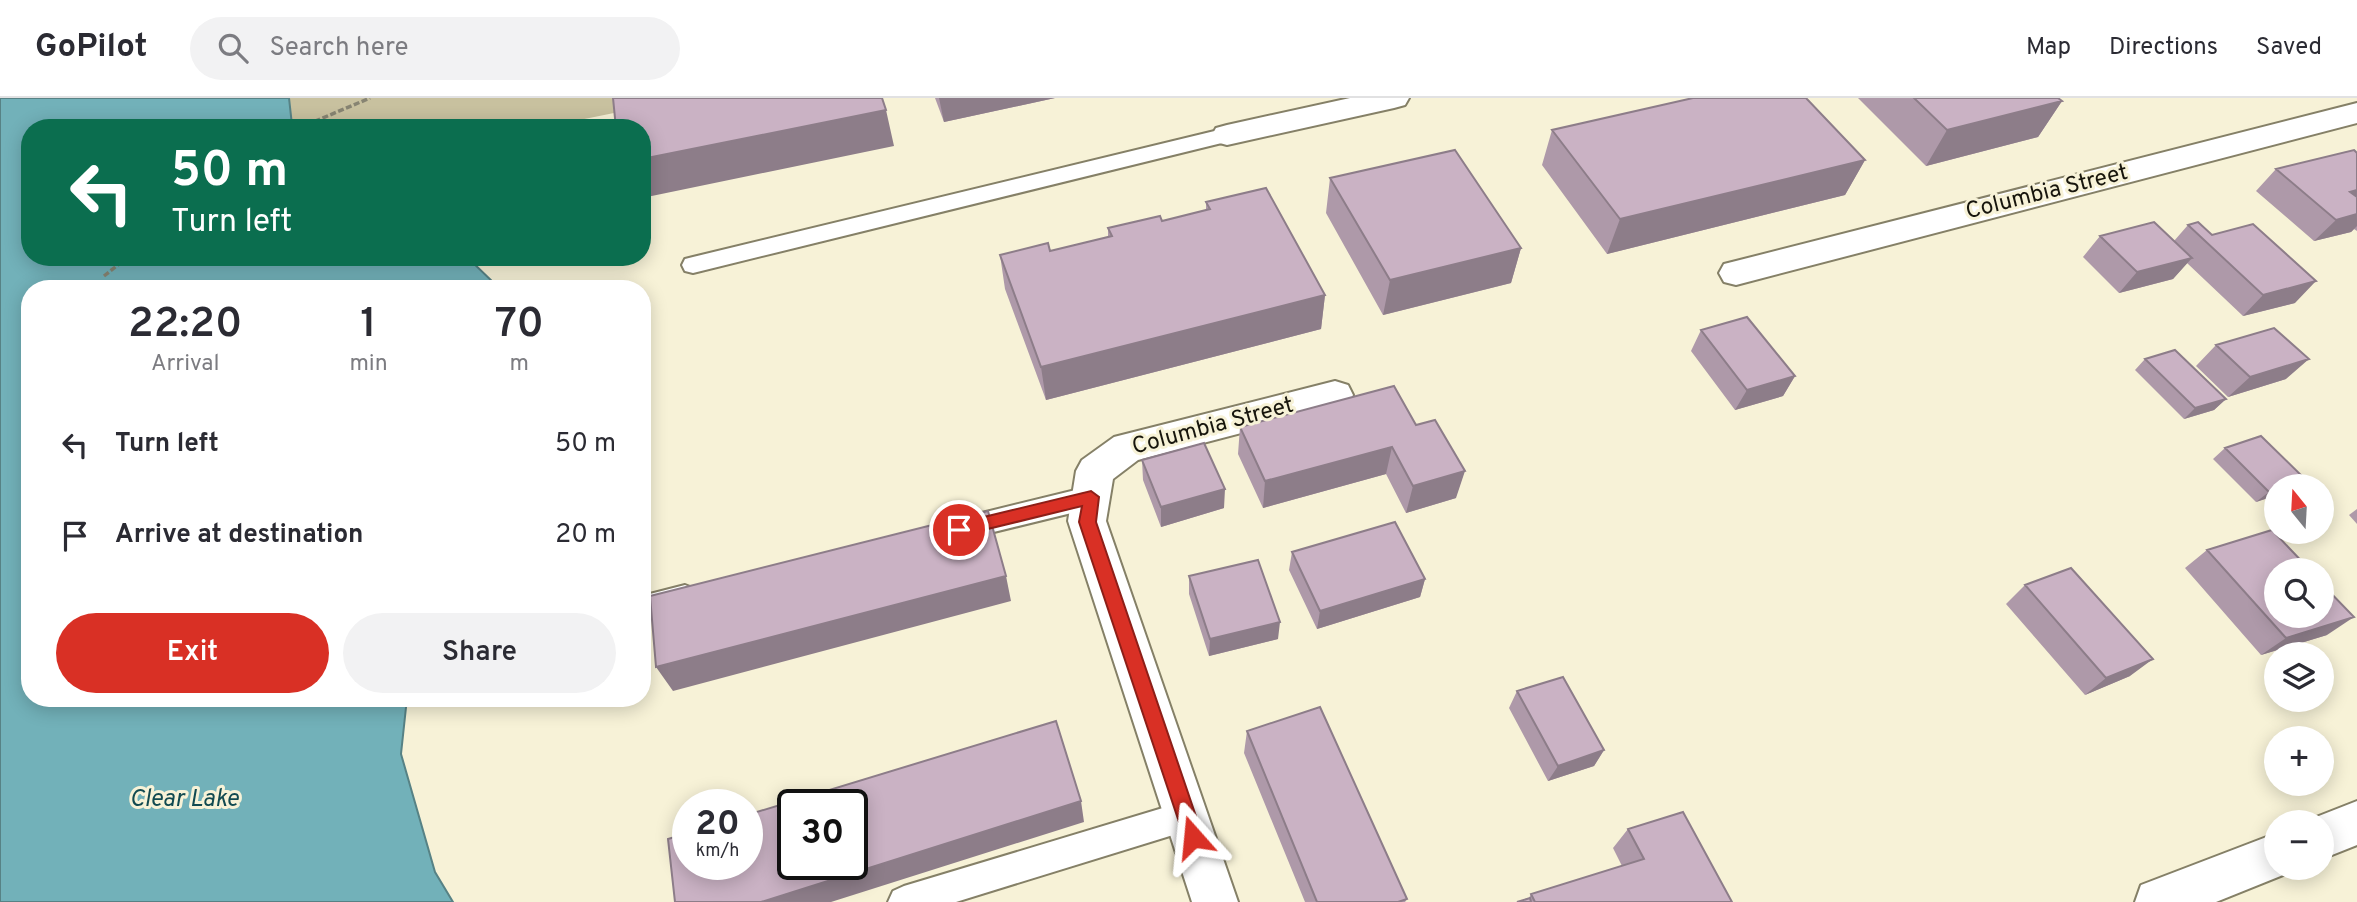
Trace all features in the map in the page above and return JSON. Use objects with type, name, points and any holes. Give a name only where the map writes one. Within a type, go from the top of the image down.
[{"type":"street","points":[[1227,135],[1394,98]]},
{"type":"street","name":"Columbia Street","points":[[1736,273],[2357,113]]},
{"type":"street","name":"Columbia Street","points":[[1093,484],[1127,448],[1335,395]]},
{"type":"street","points":[[1093,484],[1087,522],[1215,902]]},
{"type":"street","points":[[2334,832],[2357,823]]},
{"type":"street","points":[[2158,902],[2264,860]]},
{"type":"lane","points":[[693,265],[1227,135]]},
{"type":"lane","points":[[933,536],[1093,484]]},
{"type":"lane","points":[[651,606],[708,592]]},
{"type":"lane","points":[[904,902],[1186,816]]},
{"type":"path","points":[[320,119],[370,98]]},
{"type":"path","points":[[104,275],[116,266]]},
{"type":"shaded area","points":[[0,98],[688,98],[584,119],[21,119],[21,232]]},
{"type":"shaded area","points":[[26,266],[30,266],[29,280]]},
{"type":"water","name":"Clear Lake","points":[[0,98],[289,98],[291,119],[21,119],[21,266],[476,266],[491,280],[21,280],[21,707],[406,707],[401,754],[435,872],[453,902],[0,902]]},
{"type":"building","points":[[613,98],[882,98],[886,110],[651,157],[651,119],[615,119]]},
{"type":"building","points":[[1693,98],[1806,98],[1865,160],[1620,219],[1552,130]]},
{"type":"building","points":[[1914,98],[2058,98],[2062,101],[1947,130]]},
{"type":"building","points":[[1455,150],[1521,248],[1390,280],[1330,178]]},
{"type":"building","points":[[2354,150],[2357,153],[2357,190],[2350,192],[2357,197],[2357,214],[2336,220],[2276,169]]},
{"type":"building","points":[[1266,188],[1325,295],[1041,367],[1000,255],[1048,243],[1050,251],[1112,236],[1108,228],[1160,216],[1162,221],[1210,209],[1206,202]]},
{"type":"building","points":[[2154,222],[2192,258],[2137,272],[2100,236]]},
{"type":"building","points":[[2198,222],[2212,235],[2253,224],[2316,281],[2263,295],[2188,225]]},
{"type":"building","points":[[1747,317],[1795,376],[1747,390],[1701,330]]},
{"type":"building","points":[[2274,328],[2309,359],[2250,377],[2216,345]]},
{"type":"building","points":[[2175,350],[2226,399],[2195,408],[2145,359]]},
{"type":"building","points":[[1394,386],[1416,425],[1435,420],[1465,471],[1413,486],[1392,447],[1265,481],[1240,427]]},
{"type":"building","points":[[2261,436],[2300,474],[2264,474],[2264,487],[2225,448]]},
{"type":"building","points":[[1204,443],[1225,489],[1161,507],[1142,460]]},
{"type":"building","points":[[988,511],[1006,576],[656,667],[651,596]]},
{"type":"building","points":[[1395,522],[1425,579],[1320,611],[1292,552]]},
{"type":"building","points":[[2264,532],[2264,544],[2285,544],[2299,558],[2264,558],[2264,613],[2207,550]]},
{"type":"building","points":[[1258,560],[1280,622],[1210,639],[1189,576]]},
{"type":"building","points":[[2071,568],[2153,659],[2106,678],[2025,585]]},
{"type":"building","points":[[2334,596],[2354,617],[2334,623]]},
{"type":"building","points":[[2277,628],[2318,628],[2286,638]]},
{"type":"building","points":[[1563,677],[1604,750],[1558,766],[1517,691]]},
{"type":"building","points":[[1320,707],[1407,899],[1398,902],[1317,902],[1247,731]]},
{"type":"building","points":[[1056,721],[1081,801],[868,868],[868,789],[832,789]]},
{"type":"building","points":[[777,806],[777,880],[831,880],[761,902],[675,902],[673,880],[763,880],[763,810]]},
{"type":"building","points":[[1683,812],[1732,902],[1535,902],[1531,894],[1644,859],[1628,829]]},
{"type":"building","points":[[672,838],[672,875],[668,839]]},
{"type":"route","points":[[959,530],[1091,497],[1087,522],[1193,837]]}]
